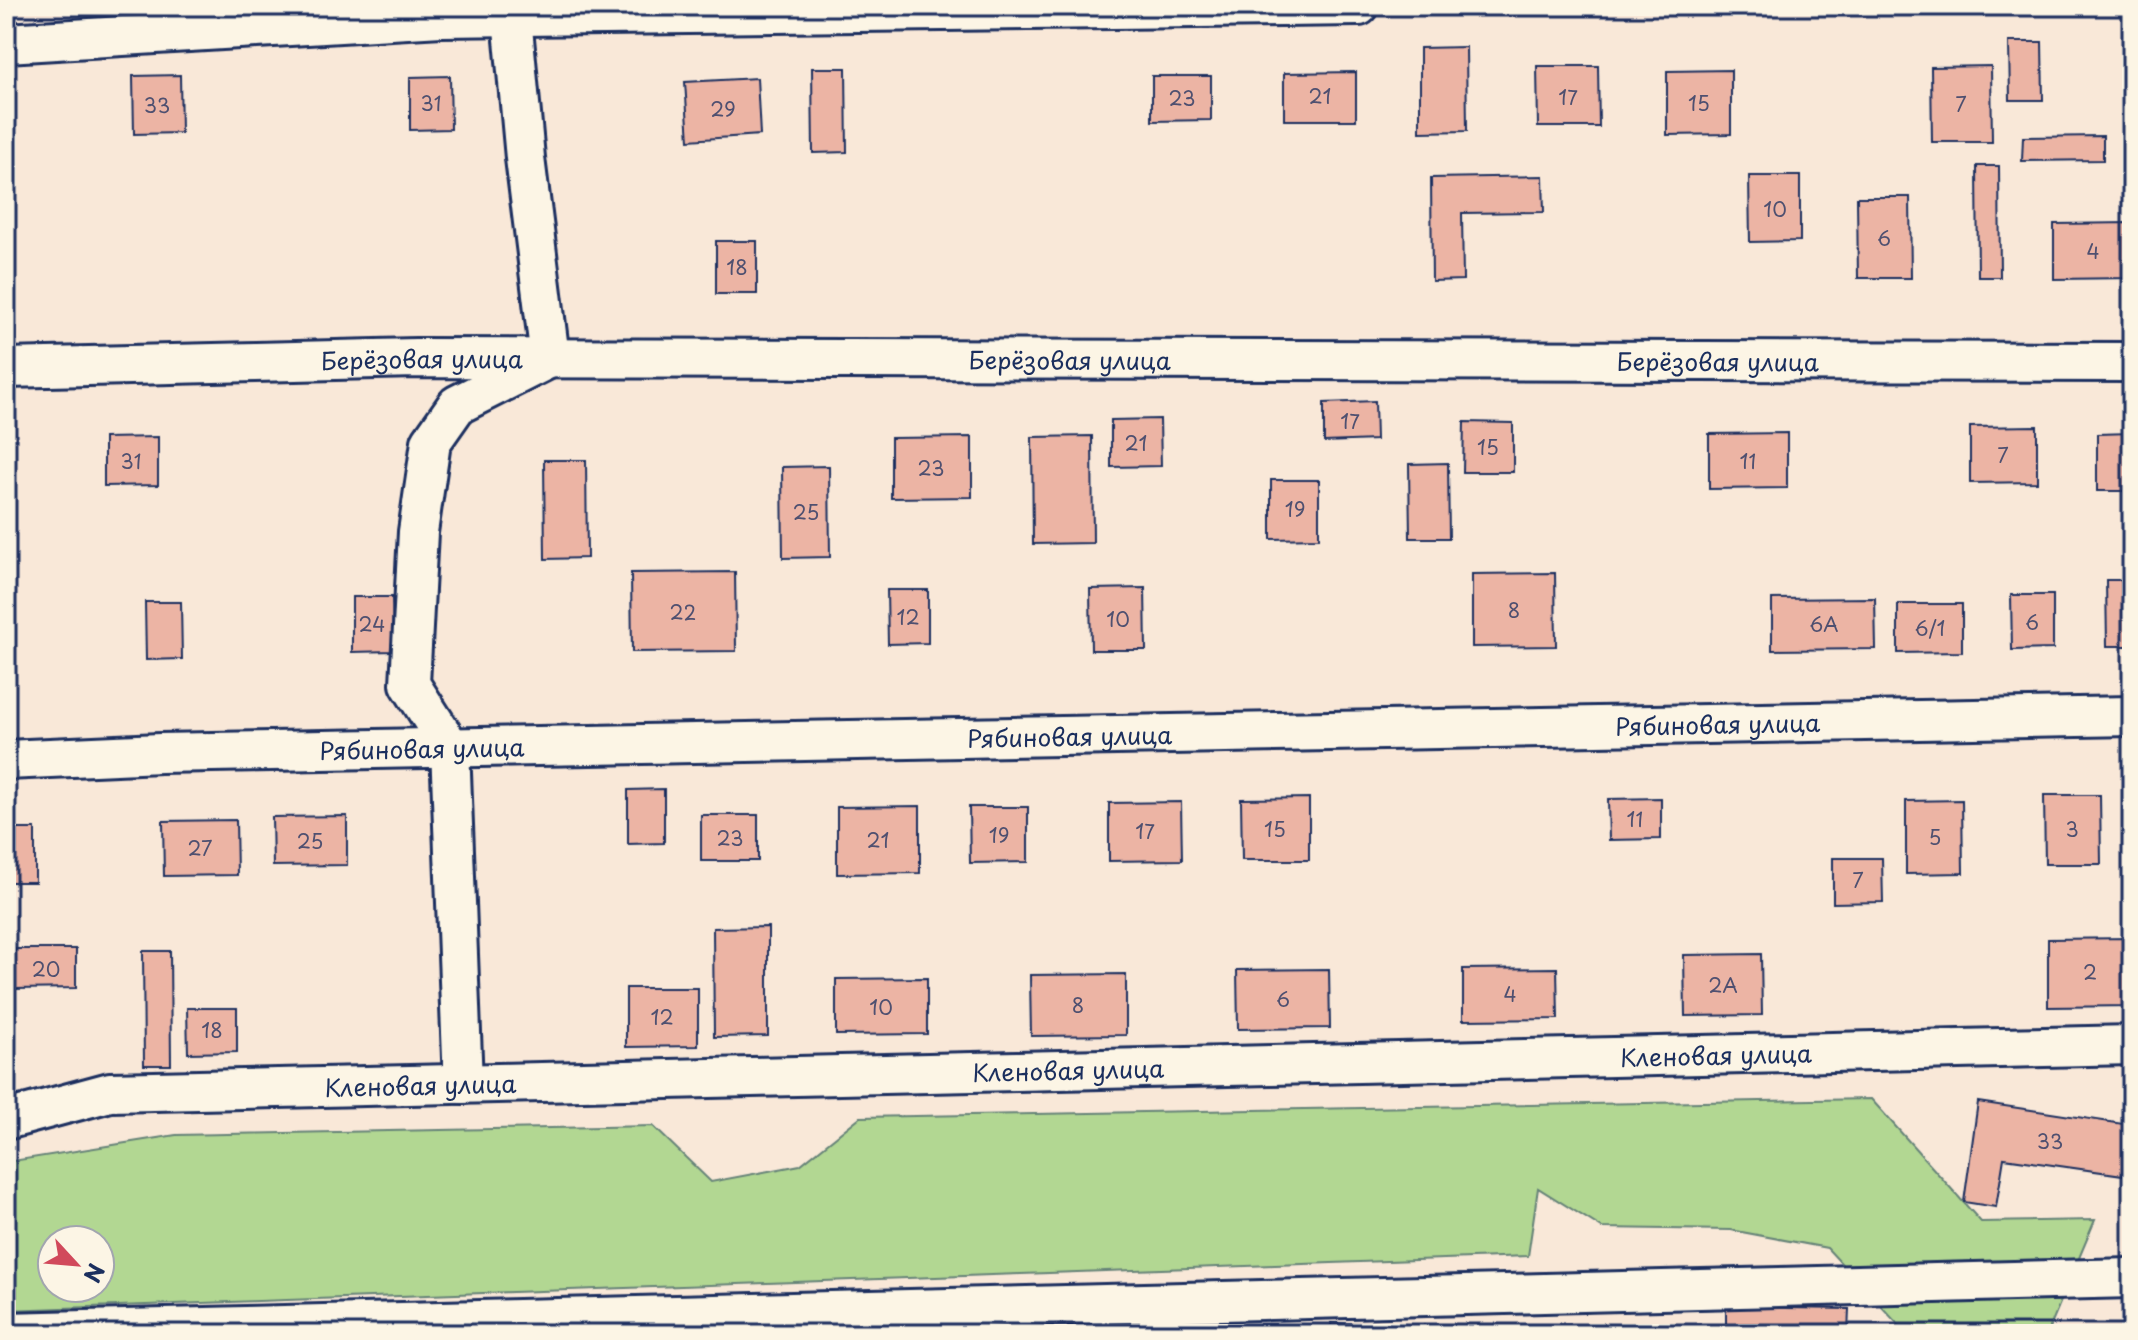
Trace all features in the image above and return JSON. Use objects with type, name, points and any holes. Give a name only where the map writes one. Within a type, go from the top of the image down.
[{"type":"street","points":[[6,43],[511,11],[1359,6]]},
{"type":"street","points":[[463,1084],[450,747],[410,684],[418,532],[431,442],[457,405],[550,358],[525,158],[511,11]]},
{"type":"street","name":"Берёзовая улица","points":[[6,368],[416,358],[2132,362]]},
{"type":"street","name":"Рябиновая улица","points":[[6,760],[160,753],[2132,716]]},
{"type":"street","name":"Кленовая улица","points":[[6,1120],[110,1092],[2132,1045]]},
{"type":"street","points":[[6,1332],[2132,1278]]},
{"type":"green space","points":[[1871,1099],[1981,1222],[2095,1220],[2047,1334],[1907,1334],[1827,1248],[1731,1230],[1602,1228],[1538,1188],[1528,1256],[6,1310],[6,1162],[176,1135],[653,1126],[711,1182],[800,1165],[860,1117]]},
{"type":"building","points":[[2009,42],[2042,42],[2043,100],[2010,100]]},
{"type":"building","points":[[1466,47],[1467,131],[1420,132],[1420,48]]},
{"type":"building","points":[[1537,66],[1598,66],[1599,127],[1538,127]]},
{"type":"building","points":[[1991,66],[1992,142],[1932,142],[1931,67]]},
{"type":"building","points":[[812,68],[846,68],[847,152],[813,153]]},
{"type":"building","points":[[1731,70],[1731,134],[1667,135],[1667,71]]},
{"type":"building","points":[[1356,72],[1356,120],[1284,120],[1284,73]]},
{"type":"building","points":[[180,75],[181,133],[134,134],[133,76]]},
{"type":"building","points":[[450,76],[451,129],[410,130],[410,77]]},
{"type":"building","points":[[1152,76],[1211,76],[1211,120],[1152,121]]},
{"type":"building","points":[[757,78],[760,135],[689,140],[685,82]]},
{"type":"building","points":[[2103,136],[2103,160],[2022,161],[2023,137]]},
{"type":"building","points":[[1977,166],[1999,166],[2000,277],[1978,277]]},
{"type":"building","points":[[1543,176],[1544,212],[1462,213],[1463,280],[1432,281],[1431,178]]},
{"type":"building","points":[[1749,176],[1800,176],[1800,241],[1750,242]]},
{"type":"building","points":[[1857,197],[1910,197],[1911,278],[1858,278]]},
{"type":"building","points":[[2132,223],[2132,278],[2054,279],[2054,224]]},
{"type":"building","points":[[716,241],[757,241],[757,294],[716,294]]},
{"type":"building","points":[[1375,401],[1376,440],[1324,442],[1324,403]]},
{"type":"building","points":[[1160,419],[1161,466],[1111,467],[1111,420]]},
{"type":"building","points":[[1464,422],[1513,423],[1513,472],[1463,472]]},
{"type":"building","points":[[2037,426],[2037,482],[1970,483],[1970,427]]},
{"type":"building","points":[[1787,433],[1787,488],[1709,489],[1709,434]]},
{"type":"building","points":[[2132,433],[2132,491],[2097,491],[2097,434]]},
{"type":"building","points":[[1092,436],[1093,543],[1033,544],[1032,437]]},
{"type":"building","points":[[158,437],[158,485],[104,486],[104,438]]},
{"type":"building","points":[[972,437],[972,497],[891,498],[891,438]]},
{"type":"building","points":[[544,460],[586,460],[587,558],[545,559]]},
{"type":"building","points":[[1448,463],[1449,538],[1410,538],[1409,464]]},
{"type":"building","points":[[829,466],[830,557],[783,558],[782,467]]},
{"type":"building","points":[[1271,480],[1319,480],[1319,538],[1271,539]]},
{"type":"building","points":[[735,572],[736,651],[632,652],[631,573]]},
{"type":"building","points":[[1555,573],[1556,646],[1472,647],[1472,574]]},
{"type":"building","points":[[2106,580],[2132,580],[2132,646],[2107,646]]},
{"type":"building","points":[[1145,588],[1146,650],[1091,650],[1090,589]]},
{"type":"building","points":[[887,590],[928,590],[928,643],[888,644]]},
{"type":"building","points":[[2011,595],[2053,595],[2053,649],[2012,650]]},
{"type":"building","points":[[352,597],[392,597],[393,651],[352,652]]},
{"type":"building","points":[[1875,598],[1876,649],[1772,650],[1772,599]]},
{"type":"building","points":[[145,602],[181,602],[182,659],[146,660]]},
{"type":"building","points":[[1898,604],[1962,604],[1962,652],[1898,653]]},
{"type":"building","points":[[664,789],[664,843],[628,844],[628,790]]},
{"type":"building","points":[[2044,795],[2100,795],[2101,864],[2045,864]]},
{"type":"building","points":[[1309,798],[1309,860],[1242,860],[1241,799]]},
{"type":"building","points":[[1661,798],[1661,839],[1609,840],[1608,799]]},
{"type":"building","points":[[1962,800],[1963,873],[1906,874],[1906,801]]},
{"type":"building","points":[[1181,802],[1182,860],[1109,861],[1109,803]]},
{"type":"building","points":[[920,806],[920,873],[837,874],[837,807]]},
{"type":"building","points":[[969,807],[1028,807],[1028,862],[970,863]]},
{"type":"building","points":[[701,815],[758,815],[758,861],[701,861]]},
{"type":"building","points":[[347,816],[347,865],[273,866],[272,817]]},
{"type":"building","points":[[236,820],[237,875],[164,876],[163,821]]},
{"type":"building","points":[[6,829],[35,829],[35,882],[6,882]]},
{"type":"building","points":[[1833,858],[1882,858],[1883,902],[1833,903]]},
{"type":"building","points":[[768,927],[768,1036],[714,1037],[713,928]]},
{"type":"building","points":[[2132,938],[2132,1006],[2048,1007],[2048,939]]},
{"type":"building","points":[[15,949],[76,949],[76,988],[15,989]]},
{"type":"building","points":[[143,951],[170,951],[171,1065],[144,1065]]},
{"type":"building","points":[[1761,954],[1762,1015],[1685,1016],[1684,955]]},
{"type":"building","points":[[1557,968],[1558,1019],[1463,1020],[1463,969]]},
{"type":"building","points":[[1329,969],[1330,1028],[1238,1029],[1237,970]]},
{"type":"building","points":[[1126,974],[1126,1035],[1031,1036],[1030,975]]},
{"type":"building","points":[[927,978],[927,1034],[836,1035],[836,979]]},
{"type":"building","points":[[626,988],[698,988],[698,1046],[626,1047]]},
{"type":"building","points":[[187,1008],[237,1008],[237,1052],[188,1053]]},
{"type":"building","points":[[1978,1102],[2130,1125],[2123,1175],[2004,1158],[1996,1207],[1964,1202]]},
{"type":"building","points":[[1726,1307],[1849,1309],[1848,1334],[1726,1334]]},
{"type":"building","points":[[1331,1323],[1442,1326],[1441,1334],[1331,1334]]},
{"type":"building","points":[[1601,1332],[1702,1334],[1601,1334]]}]
